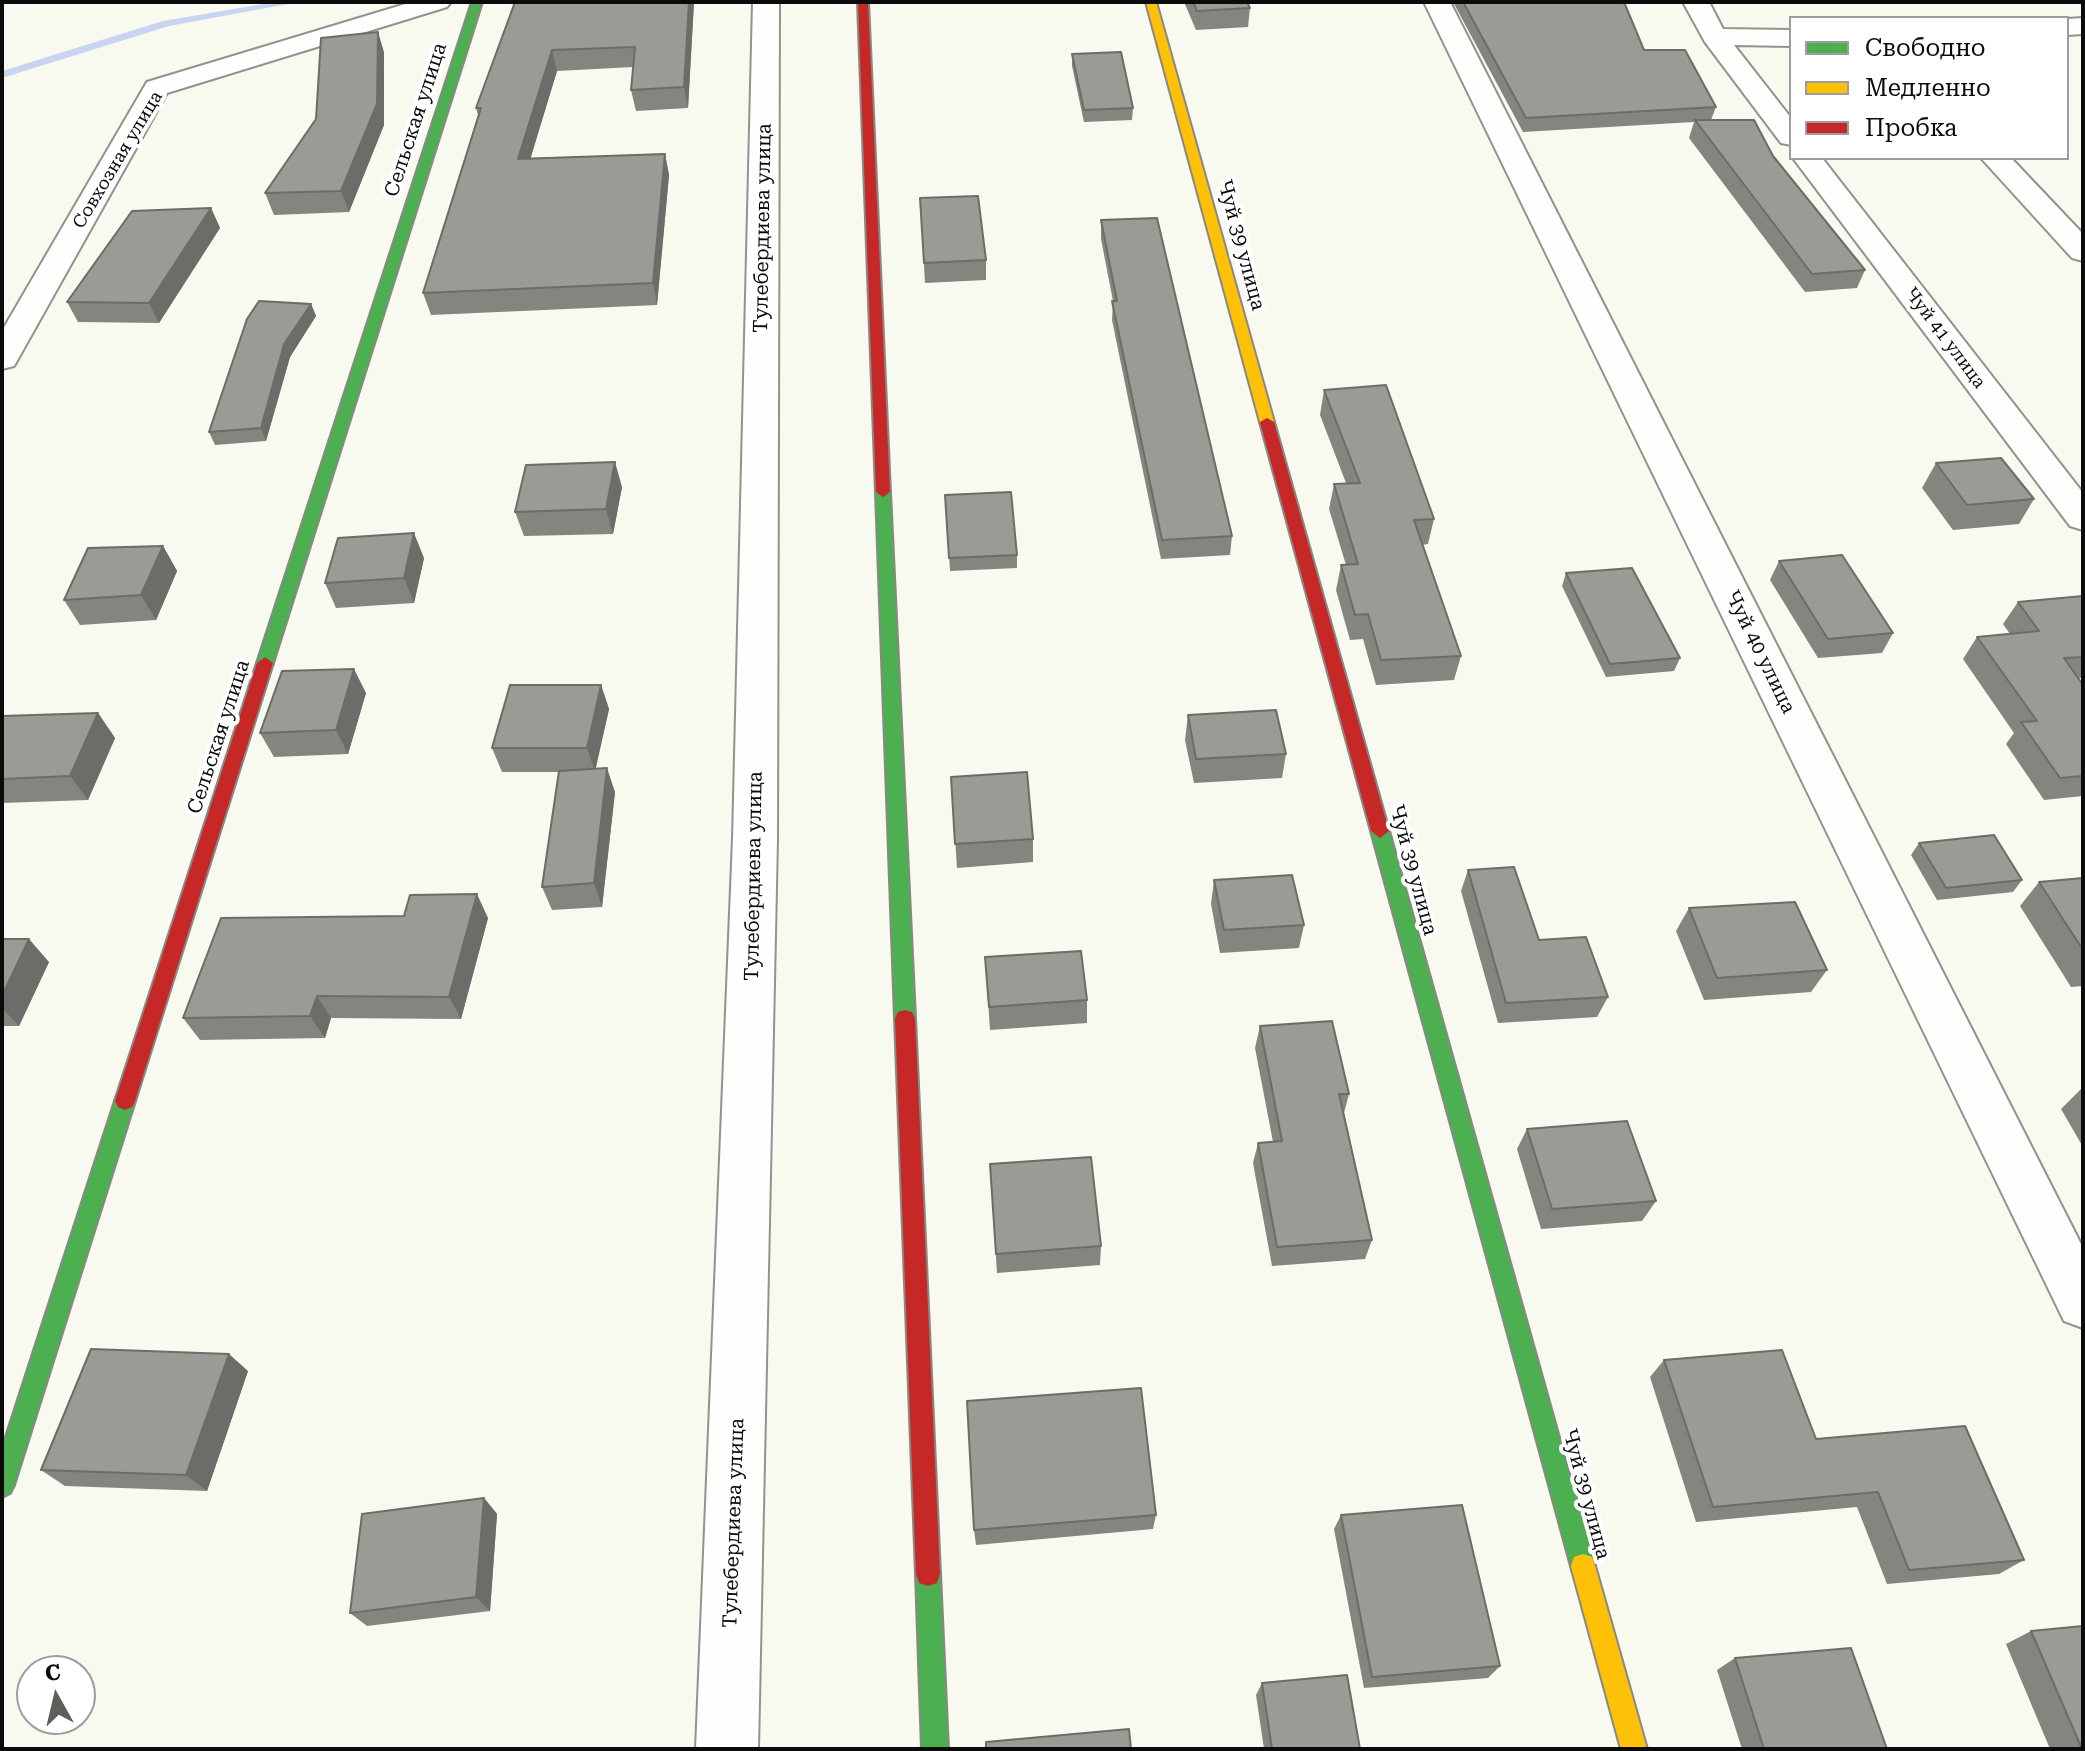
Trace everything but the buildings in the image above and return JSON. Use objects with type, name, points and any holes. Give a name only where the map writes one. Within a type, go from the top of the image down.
[{"type":"street","name":"Совхозная улица","points":[[2,359],[157,88],[438,2]]},
{"type":"street","name":"Сельская улица","points":[[2,1485],[477,2]]},
{"type":"street","name":"Тулебердиева улица","points":[[727,1749],[755,839],[766,2]]},
{"type":"street","points":[[863,2],[935,1749]]},
{"type":"street","name":"Чуй 39 улица","points":[[1151,2],[1634,1749]]},
{"type":"street","name":"Чуй 40 улица","points":[[1437,2],[2083,1303]]},
{"type":"street","points":[[1696,2],[1714,37],[1789,134]]},
{"type":"street","points":[[1714,37],[1789,38]]},
{"type":"street","name":"Чуй 41 улица","points":[[1809,160],[2083,518]]},
{"type":"street","points":[[1997,160],[2083,252]]},
{"type":"waterway","points":[[2,75],[167,23],[294,2]]},
{"type":"traffic: fast","points":[[265,663],[477,2]]},
{"type":"traffic: fast","points":[[883,492],[905,1018]]},
{"type":"traffic: fast","points":[[1380,831],[1583,1566]]},
{"type":"traffic: fast","points":[[2,1485],[125,1101]]},
{"type":"traffic: fast","points":[[928,1574],[935,1749]]},
{"type":"traffic: slow","points":[[1151,2],[1267,422]]},
{"type":"traffic: slow","points":[[1583,1566],[1634,1749]]},
{"type":"traffic: jam","points":[[863,2],[883,492]]},
{"type":"traffic: jam","points":[[1267,422],[1380,831]]},
{"type":"traffic: jam","points":[[125,1101],[265,663]]},
{"type":"traffic: jam","points":[[905,1018],[928,1574]]}]
